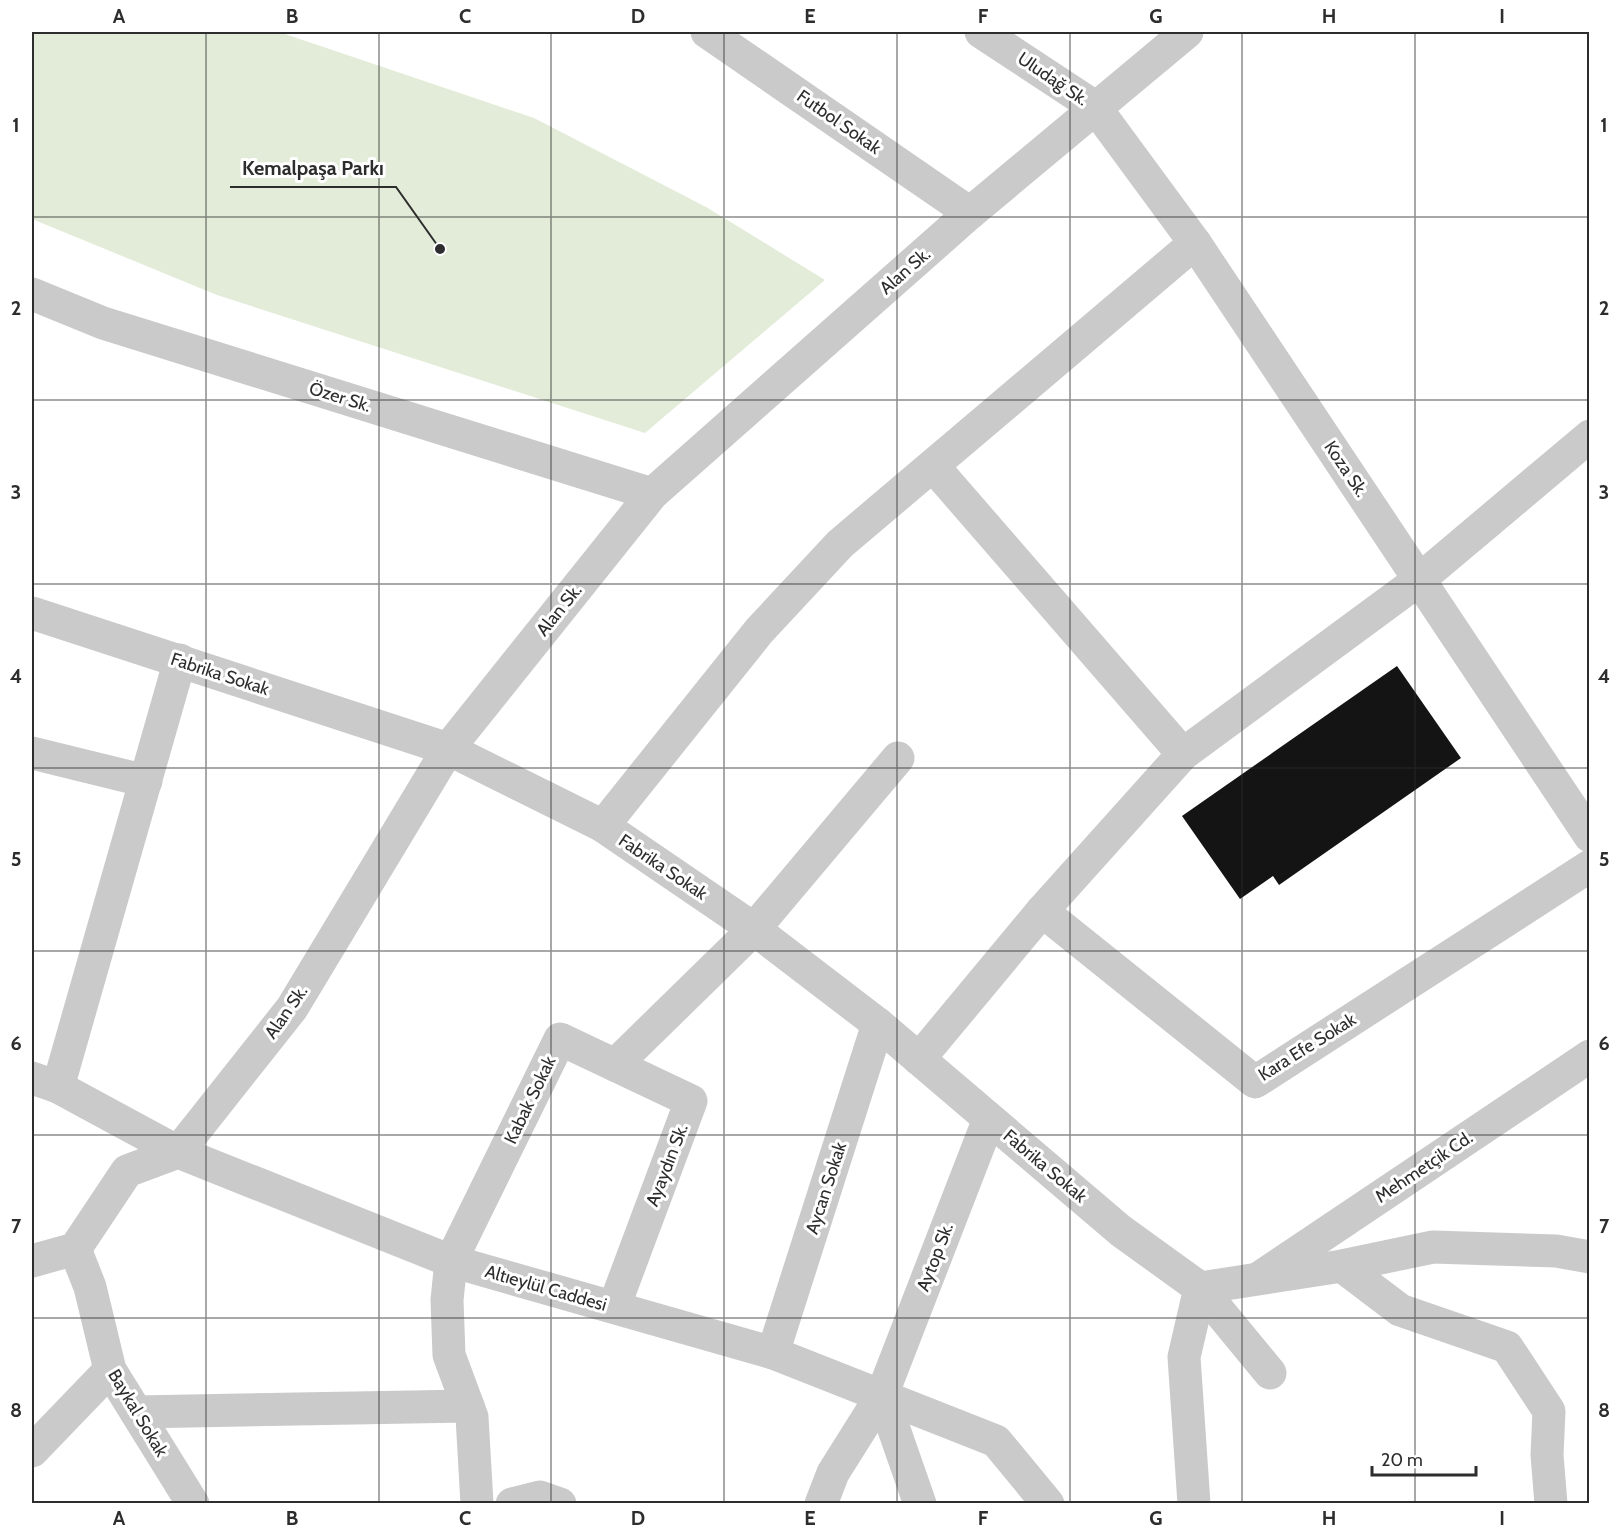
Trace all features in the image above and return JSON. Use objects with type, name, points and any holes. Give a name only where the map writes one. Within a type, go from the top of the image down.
[{"type":"street","name":"Futbol Sokak","points":[[707,32],[970,213]]},
{"type":"street","name":"Uludağ Sk.","points":[[981,32],[1095,107]]},
{"type":"street","name":"Alan Sk.","points":[[178,1152],[291,1008],[448,749],[652,494],[970,213],[1187,32]]},
{"type":"street","name":"Koza Sk.","points":[[1095,107],[1195,243],[1590,836]]},
{"type":"street","points":[[603,826],[759,631],[840,544],[1195,243]]},
{"type":"street","name":"Özer Sk.","points":[[32,294],[103,323],[652,494]]},
{"type":"street","points":[[919,1059],[1042,911],[1183,754],[1419,580],[1590,436]]},
{"type":"street","points":[[933,466],[1183,754]]},
{"type":"street","name":"Fabrika Sokak","points":[[32,613],[448,749],[603,826],[754,929],[878,1024],[1121,1231],[1200,1288],[1270,1373]]},
{"type":"street","points":[[45,1082],[146,780],[180,660]]},
{"type":"street","points":[[32,753],[146,780]]},
{"type":"street","points":[[615,1065],[754,929],[898,758]]},
{"type":"street","name":"Kara Efe Sokak","points":[[1042,911],[1255,1082],[1590,866]]},
{"type":"street","name":"Aycan Sokak","points":[[773,1353],[878,1024]]},
{"type":"street","name":"Kabak Sokak","points":[[451,1261],[560,1039],[615,1065]]},
{"type":"street","name":"Mehmetçik Cd.","points":[[1259,1278],[1590,1056]]},
{"type":"street","name":"Ayaydın Sk.","points":[[614,1307],[691,1101],[615,1065]]},
{"type":"street","name":"Altıeylül Caddesi","points":[[45,1082],[178,1152],[451,1261],[773,1353],[996,1442],[1048,1503]]},
{"type":"street","name":"Aytop Sk.","points":[[821,1503],[833,1473],[882,1395],[989,1119]]},
{"type":"street","points":[[32,1261],[75,1249],[127,1171],[178,1152]]},
{"type":"street","points":[[1194,1503],[1184,1357],[1200,1288],[1342,1266],[1433,1247],[1556,1251],[1590,1257]]},
{"type":"street","name":"Baykal Sokak","points":[[75,1249],[90,1287],[110,1370],[193,1503]]},
{"type":"street","points":[[451,1261],[447,1300],[449,1355],[472,1418],[477,1503]]},
{"type":"street","points":[[1342,1266],[1400,1310],[1507,1347],[1549,1411],[1547,1455],[1551,1503]]},
{"type":"street","points":[[32,1451],[110,1370]]},
{"type":"street","points":[[882,1395],[920,1503]]},
{"type":"street","points":[[136,1412],[468,1406]]},
{"type":"street","points":[[512,1503],[540,1497],[560,1503]]},
{"type":"green space","points":[[32,32],[279,32],[534,118],[706,207],[825,280],[645,433],[217,295],[32,219]]},
{"type":"building","points":[[1397,666],[1461,758],[1279,885],[1273,876],[1240,899],[1182,816]]},
{"type":"place","name":"Kemalpaşa Parkı","points":[[440,249]]}]
